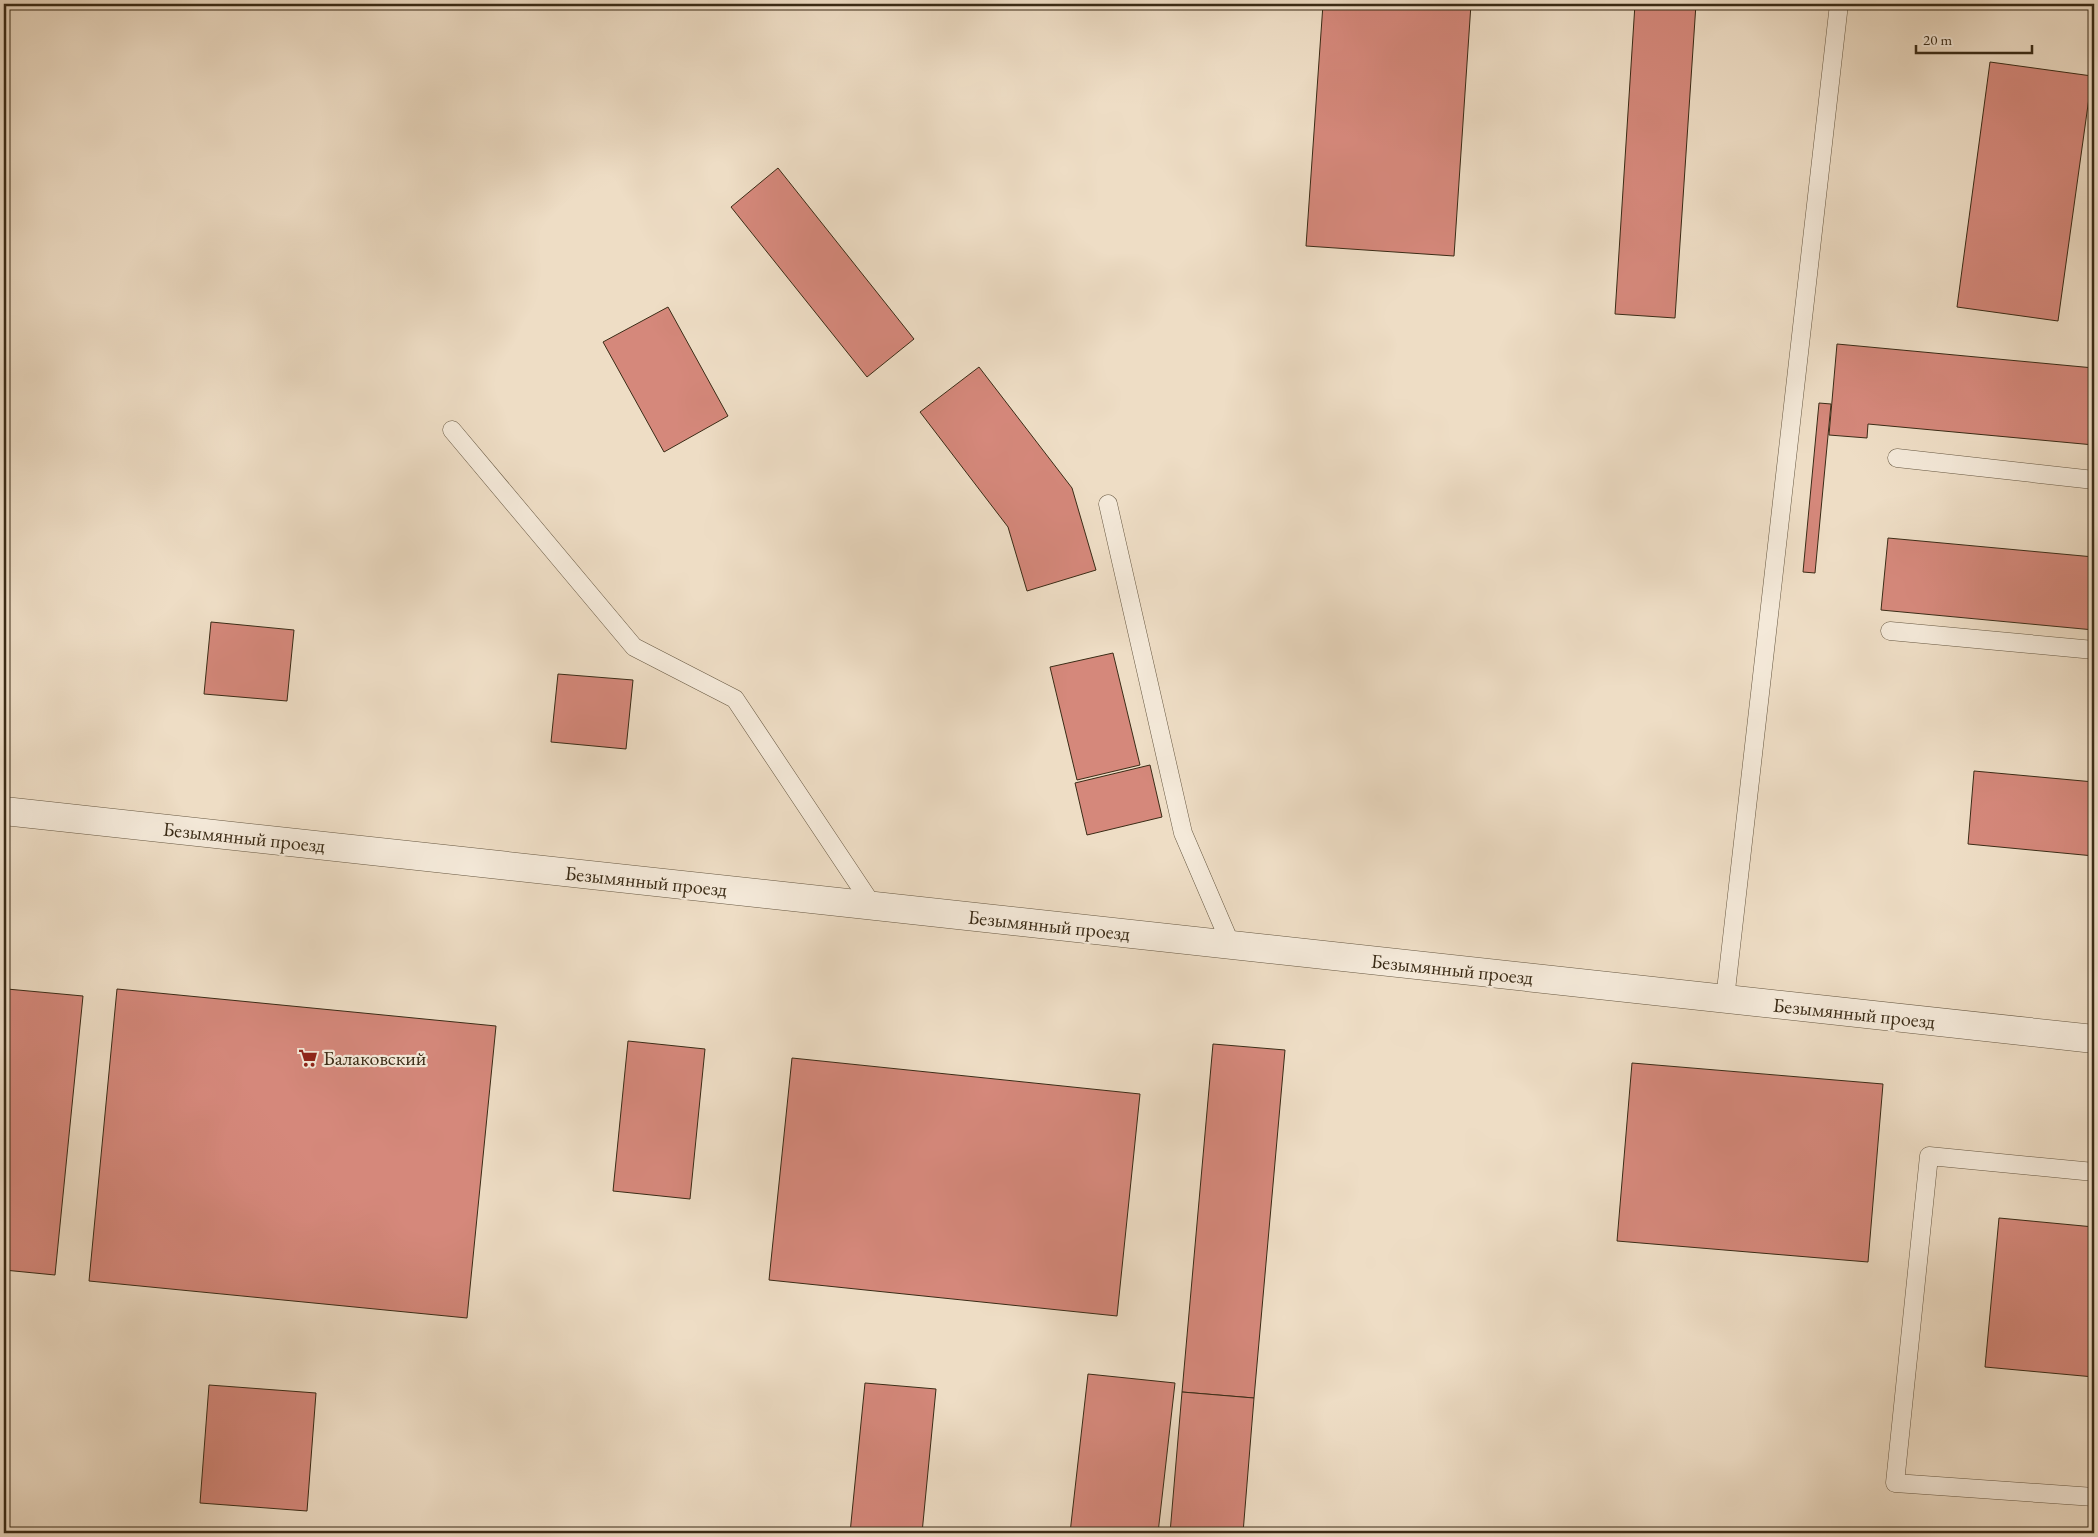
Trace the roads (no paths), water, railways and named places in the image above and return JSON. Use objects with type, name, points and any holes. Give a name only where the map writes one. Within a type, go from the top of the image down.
[{"type":"street","name":"Безымянный проезд","points":[[4,811],[2094,1039]]},
{"type":"lane","points":[[1725,999],[1839,4]]},
{"type":"lane","points":[[452,430],[634,647],[735,698],[873,906]]},
{"type":"lane","points":[[1897,458],[2094,480]]},
{"type":"lane","points":[[1108,504],[1183,833],[1231,945]]},
{"type":"lane","points":[[1890,631],[2094,650]]},
{"type":"lane","points":[[2094,1172],[1928,1156],[1895,1483],[2094,1498]]},
{"type":"place","name":"Балаковский","points":[[308,1058]]}]
